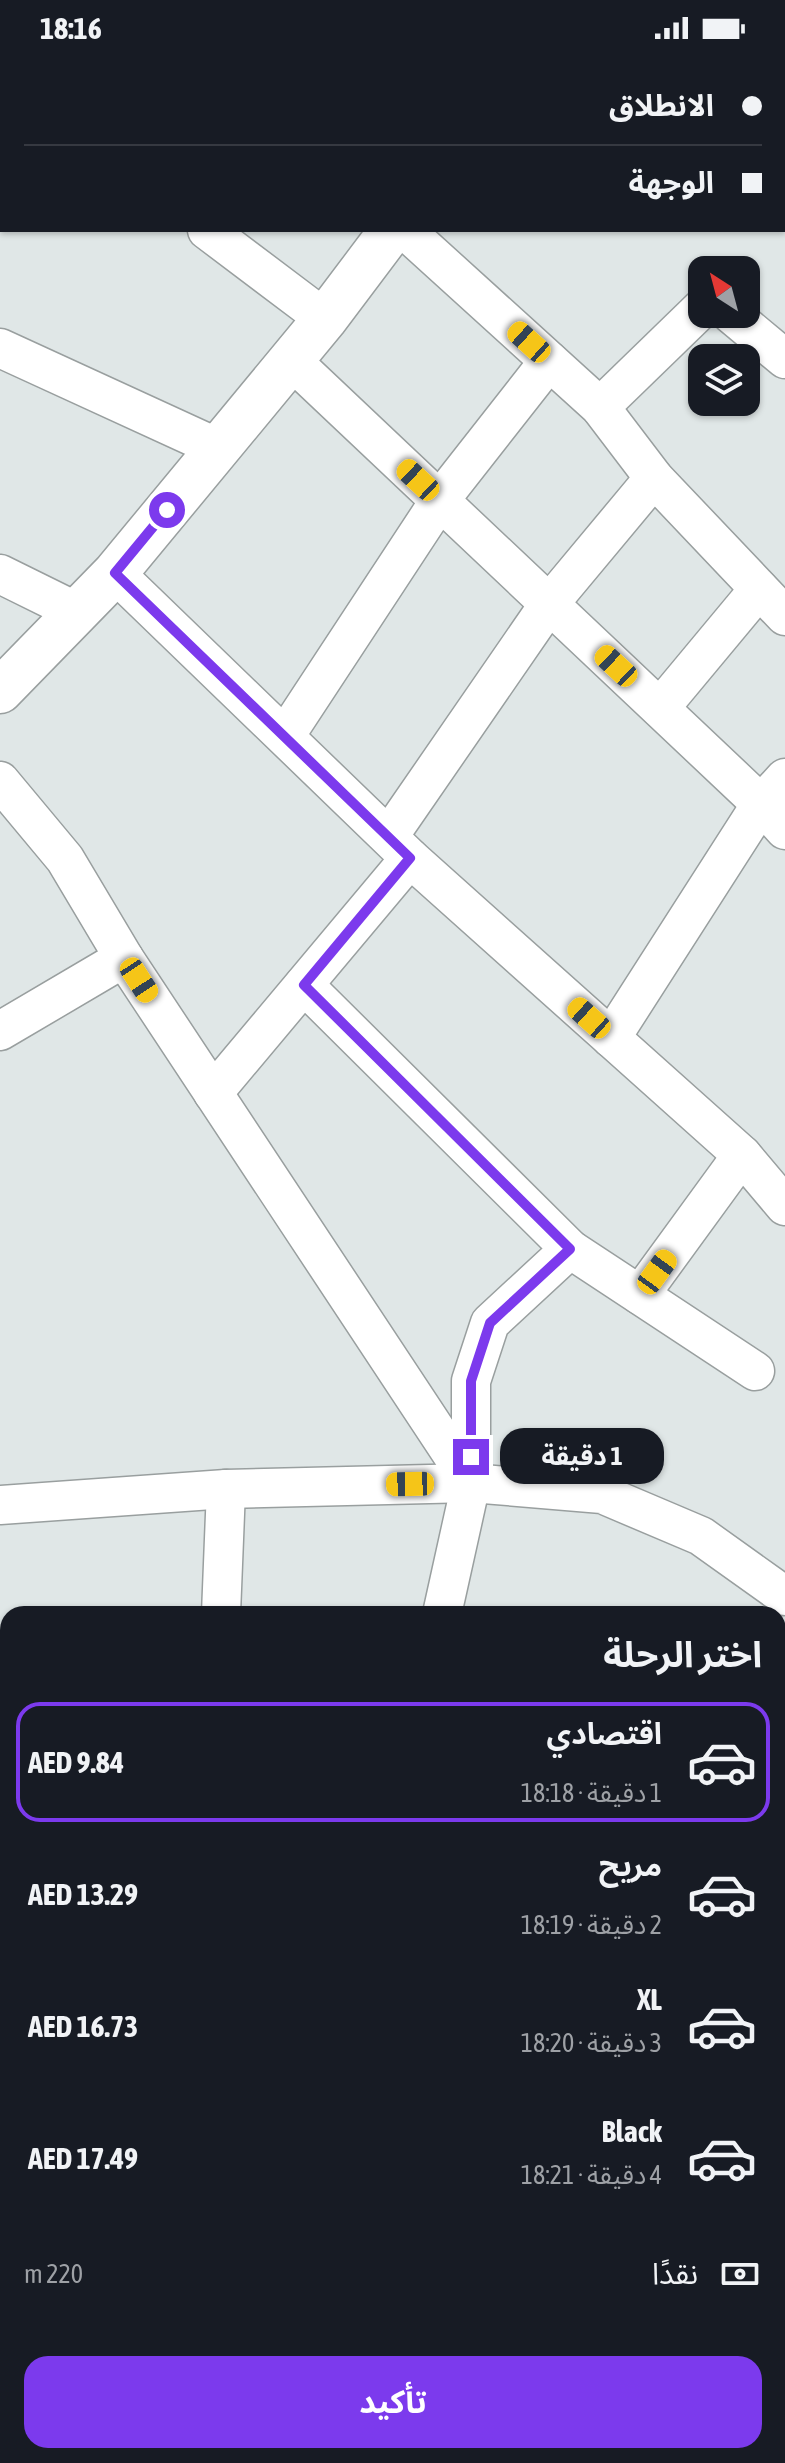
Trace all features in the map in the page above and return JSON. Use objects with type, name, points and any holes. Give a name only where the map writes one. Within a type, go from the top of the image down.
[{"type":"street","points":[[210,232],[325,319]]},
{"type":"street","points":[[0,691],[115,573],[325,319],[390,232]]},
{"type":"street","points":[[407,232],[600,407],[654,478],[776,600],[660,708]]},
{"type":"street","points":[[600,407],[688,322]]},
{"type":"street","points":[[748,328],[785,359]]},
{"type":"street","points":[[0,348],[218,448]]},
{"type":"street","points":[[291,360],[660,708],[777,804],[611,1038]]},
{"type":"street","points":[[285,736],[440,500],[549,361]]},
{"type":"street","points":[[213,1093],[304,985],[400,847],[549,604],[654,478]]},
{"type":"street","points":[[115,573],[400,847],[769,1176],[640,1295]]},
{"type":"street","points":[[0,574],[77,612]]},
{"type":"street","points":[[0,781],[65,859],[124,958],[471,1483]]},
{"type":"street","points":[[0,1031],[124,958]]},
{"type":"street","points":[[304,985],[570,1249],[755,1371]]},
{"type":"street","points":[[444,1606],[471,1483],[471,1381],[490,1323],[570,1249]]},
{"type":"street","points":[[0,1505],[226,1489],[471,1483],[602,1494],[701,1536],[785,1596]]},
{"type":"street","points":[[221,1606],[226,1489]]},
{"type":"route","points":[[167,510],[115,573],[410,858],[304,985],[570,1249],[490,1323],[471,1381],[471,1457]]}]
